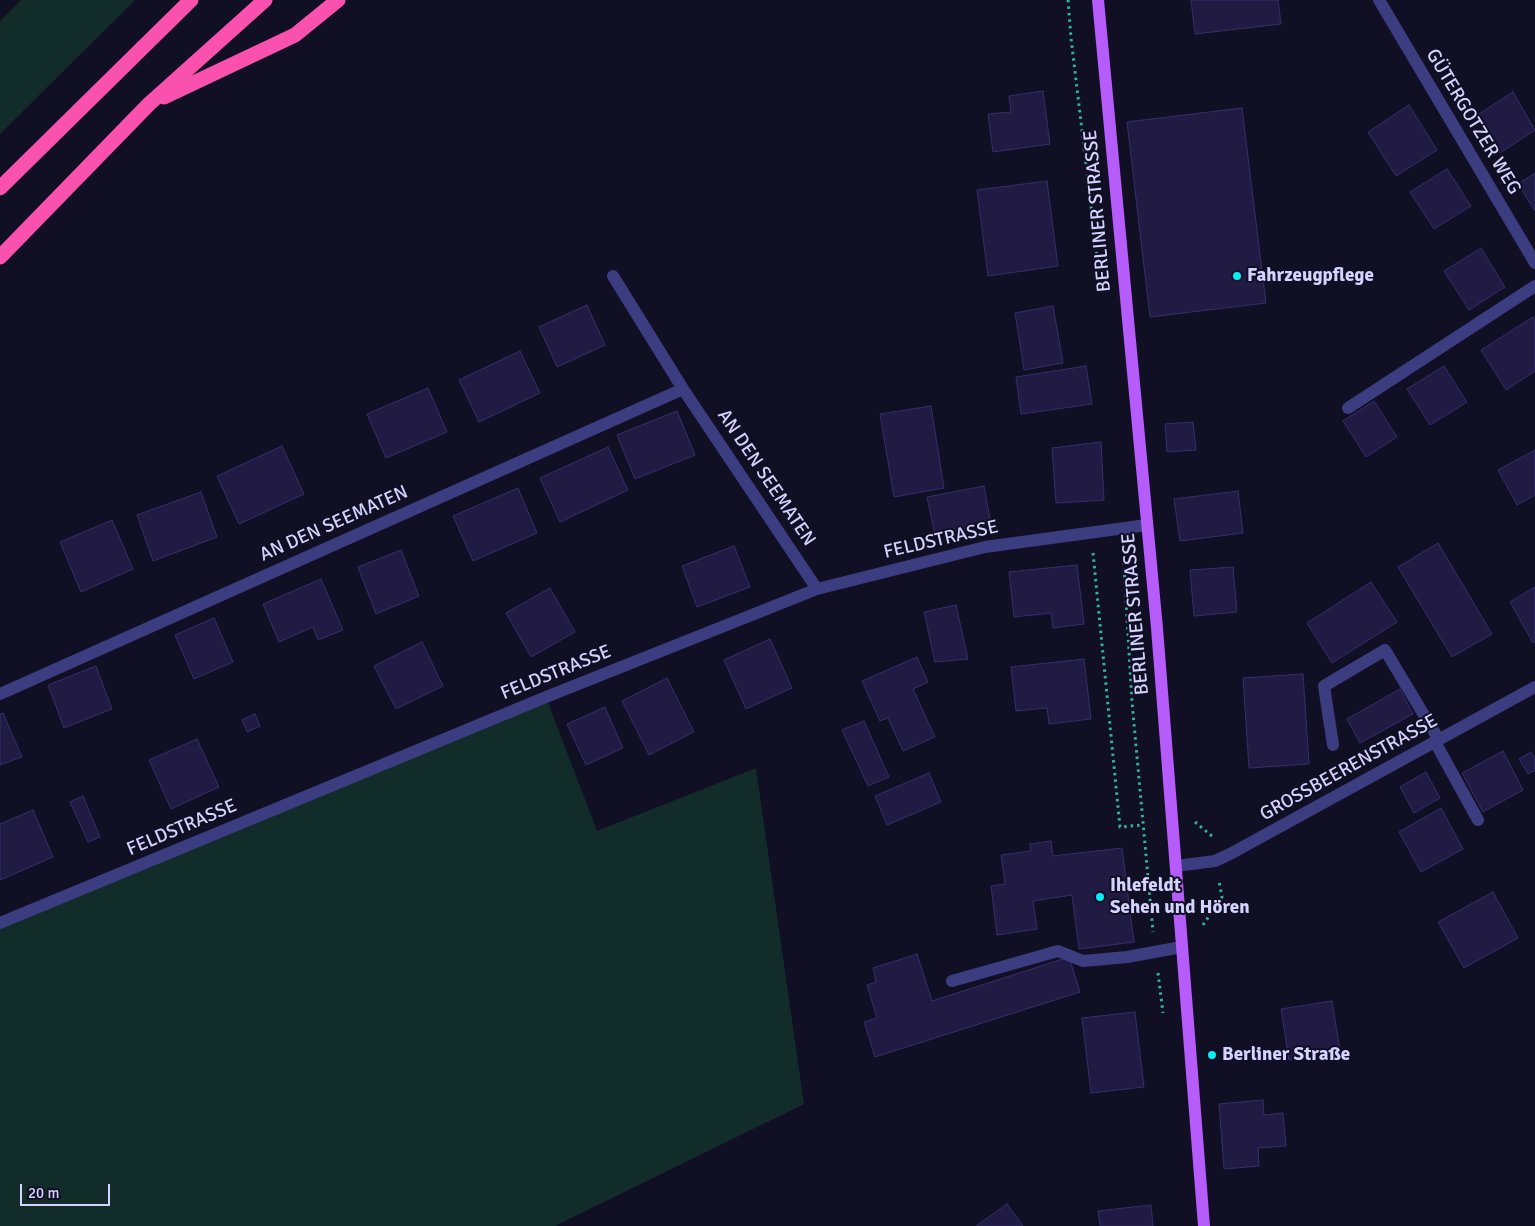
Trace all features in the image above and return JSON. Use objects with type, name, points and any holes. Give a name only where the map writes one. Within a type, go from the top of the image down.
[{"type":"highway","points":[[0,188],[191,0]]},
{"type":"highway","points":[[0,257],[150,104],[265,0]]},
{"type":"highway","points":[[150,104],[295,35],[338,0]]},
{"type":"main road","name":"BERLINER STRASSE","points":[[1098,0],[1158,638],[1204,1226]]},
{"type":"street","name":"GÜTERGOTZER WEG","points":[[1379,0],[1535,263]]},
{"type":"street","name":"AN DEN SEEMATEN","points":[[613,276],[683,389],[817,588]]},
{"type":"street","points":[[1348,408],[1535,286]]},
{"type":"street","name":"AN DEN SEEMATEN","points":[[0,694],[683,389]]},
{"type":"street","name":"FELDSTRASSE","points":[[0,923],[546,697],[817,588],[985,547],[1147,525]]},
{"type":"street","points":[[1333,745],[1324,686],[1385,650],[1437,741],[1478,820]]},
{"type":"street","name":"GROSSBEERENSTRASSE","points":[[1176,866],[1215,861],[1230,854],[1535,687]]},
{"type":"street","points":[[952,981],[1058,951],[1083,961],[1182,947]]},
{"type":"path","points":[[1068,0],[1101,294]]},
{"type":"path","points":[[1128,528],[1123,552],[1140,799],[1155,952],[1164,1019]]},
{"type":"path","points":[[1091,533],[1120,827],[1144,825]]},
{"type":"path","points":[[1204,926],[1222,898]]},
{"type":"green space","points":[[21,0],[135,0],[0,134],[0,21]]},
{"type":"green space","points":[[546,697],[597,831],[756,768],[804,1104],[555,1226],[0,1226],[0,923]]},
{"type":"building","points":[[1191,0],[1278,0],[1281,24],[1195,34]]},
{"type":"building","points":[[1043,91],[1050,144],[993,152],[988,114],[1011,112],[1009,96]]},
{"type":"building","points":[[1513,92],[1535,130],[1500,153],[1476,116]]},
{"type":"building","points":[[1409,105],[1437,150],[1396,176],[1368,132]]},
{"type":"building","points":[[1242,108],[1266,303],[1150,317],[1127,122]]},
{"type":"building","points":[[1447,169],[1471,206],[1434,229],[1410,192]]},
{"type":"building","points":[[1535,173],[1535,211],[1518,184]]},
{"type":"building","points":[[1047,181],[1058,266],[988,276],[977,190]]},
{"type":"building","points":[[1481,248],[1505,287],[1469,310],[1444,271]]},
{"type":"building","points":[[587,305],[605,345],[557,367],[539,327]]},
{"type":"building","points":[[1053,306],[1063,363],[1024,370],[1015,313]]},
{"type":"building","points":[[1533,317],[1535,320],[1535,371],[1506,390],[1481,350]]},
{"type":"building","points":[[520,351],[540,393],[479,422],[459,380]]},
{"type":"building","points":[[1086,366],[1092,404],[1021,414],[1016,377]]},
{"type":"building","points":[[1444,366],[1467,402],[1430,425],[1407,389]]},
{"type":"building","points":[[428,388],[447,432],[386,458],[367,414]]},
{"type":"building","points":[[1374,401],[1397,437],[1366,457],[1343,421]]},
{"type":"building","points":[[931,406],[944,488],[894,497],[880,414]]},
{"type":"building","points":[[677,411],[695,455],[635,479],[617,435]]},
{"type":"building","points":[[1193,422],[1196,450],[1167,452],[1165,424]]},
{"type":"building","points":[[1101,442],[1104,500],[1056,503],[1052,448]]},
{"type":"building","points":[[282,446],[304,494],[239,524],[217,476]]},
{"type":"building","points":[[608,447],[628,490],[560,522],[540,478]]},
{"type":"building","points":[[1535,450],[1535,495],[1517,505],[1498,470]]},
{"type":"building","points":[[984,486],[991,524],[935,535],[927,497]]},
{"type":"building","points":[[518,488],[537,533],[473,561],[453,516]]},
{"type":"building","points":[[1238,491],[1243,533],[1180,541],[1174,499]]},
{"type":"building","points":[[201,492],[217,537],[153,561],[137,515]]},
{"type":"building","points":[[112,520],[133,569],[81,592],[60,542]]},
{"type":"building","points":[[1438,543],[1492,634],[1452,657],[1398,567]]},
{"type":"building","points":[[734,546],[750,587],[697,607],[682,566]]},
{"type":"building","points":[[401,550],[419,596],[376,614],[358,567]]},
{"type":"building","points":[[1077,565],[1084,624],[1053,628],[1051,613],[1014,617],[1009,572]]},
{"type":"building","points":[[1233,567],[1237,612],[1194,616],[1190,570]]},
{"type":"building","points":[[321,579],[343,630],[318,640],[313,627],[279,642],[263,604]]},
{"type":"building","points":[[1371,582],[1397,622],[1332,663],[1307,623]]},
{"type":"building","points":[[1535,587],[1535,641],[1533,643],[1510,602]]},
{"type":"building","points":[[550,588],[575,632],[531,657],[506,613]]},
{"type":"building","points":[[956,605],[968,659],[935,662],[924,612]]},
{"type":"building","points":[[214,618],[233,662],[194,679],[175,635]]},
{"type":"building","points":[[770,639],[792,688],[746,709],[724,660]]},
{"type":"building","points":[[422,642],[443,686],[396,709],[374,666]]},
{"type":"building","points":[[917,657],[928,682],[913,689],[935,737],[903,751],[888,718],[880,721],[862,681]]},
{"type":"building","points":[[1084,659],[1091,719],[1049,724],[1047,708],[1016,711],[1011,667]]},
{"type":"building","points":[[96,666],[112,709],[64,728],[48,685]]},
{"type":"building","points":[[1303,674],[1309,764],[1249,768],[1243,678]]},
{"type":"building","points":[[667,678],[694,732],[649,755],[622,701]]},
{"type":"building","points":[[1400,689],[1413,714],[1360,743],[1347,719]]},
{"type":"building","points":[[605,707],[623,748],[586,765],[567,724]]},
{"type":"building","points":[[3,713],[22,757],[0,765],[0,714]]},
{"type":"building","points":[[255,714],[260,726],[247,732],[242,720]]},
{"type":"building","points":[[864,721],[889,777],[868,786],[842,730]]},
{"type":"building","points":[[197,739],[219,787],[171,809],[149,760]]},
{"type":"building","points":[[1503,751],[1523,790],[1483,812],[1462,773]]},
{"type":"building","points":[[1531,752],[1535,759],[1535,770],[1528,774],[1519,759]]},
{"type":"building","points":[[1426,772],[1440,798],[1414,813],[1400,787]]},
{"type":"building","points":[[929,773],[941,802],[887,825],[875,796]]},
{"type":"building","points":[[83,796],[100,837],[88,842],[70,802]]},
{"type":"building","points":[[1441,808],[1463,849],[1421,872],[1399,832]]},
{"type":"building","points":[[33,810],[53,857],[0,880],[0,824]]},
{"type":"building","points":[[1051,841],[1053,856],[1122,848],[1134,942],[1079,949],[1072,895],[1033,901],[1037,929],[997,935],[991,886],[1005,884],[1001,855],[1031,851],[1030,844]]},
{"type":"building","points":[[1493,892],[1518,938],[1464,968],[1438,922]]},
{"type":"building","points":[[917,954],[932,1001],[1069,957],[1080,992],[875,1057],[864,1022],[877,1018],[867,985],[876,982],[873,968]]},
{"type":"building","points":[[1332,1001],[1340,1051],[1289,1060],[1281,1009]]},
{"type":"building","points":[[1135,1012],[1144,1087],[1091,1093],[1082,1018]]},
{"type":"building","points":[[1263,1100],[1264,1115],[1283,1113],[1286,1146],[1258,1148],[1259,1166],[1224,1169],[1219,1104]]},
{"type":"building","points":[[1007,1204],[1023,1226],[976,1226]]},
{"type":"building","points":[[1151,1205],[1153,1226],[1100,1226],[1098,1211]]},
{"type":"place","name":"Fahrzeugpflege","points":[[1237,276]]},
{"type":"place","name":"Ihlefeldt Sehen und Hören","points":[[1100,897]]},
{"type":"place","name":"Berliner Straße","points":[[1212,1055]]}]
